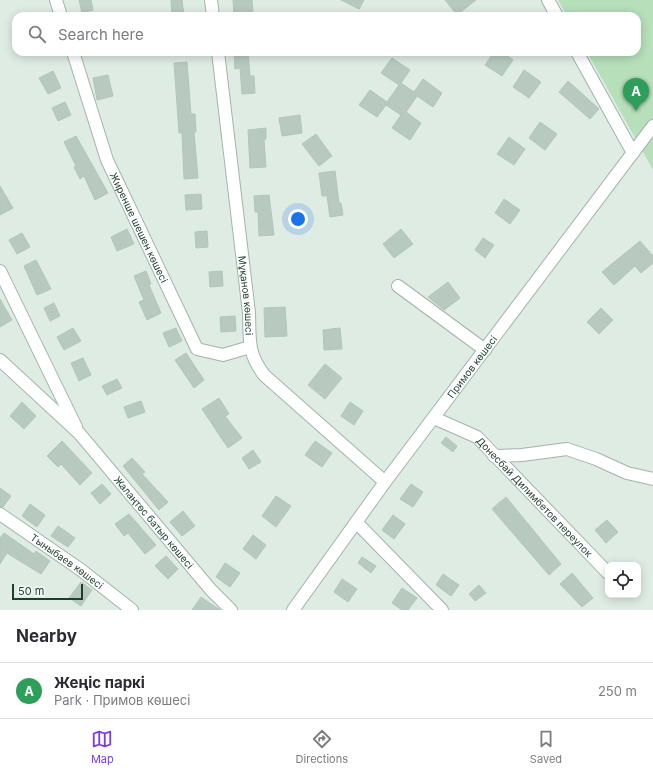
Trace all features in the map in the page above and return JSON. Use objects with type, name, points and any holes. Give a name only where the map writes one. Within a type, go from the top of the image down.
[{"type":"street","points":[[56,0],[60,12]]},
{"type":"street","points":[[211,0],[212,12]]},
{"type":"street","points":[[548,0],[555,12]]},
{"type":"street","name":"Жиренше шешен көшесі","points":[[74,56],[107,160],[197,349],[223,355],[250,347]]},
{"type":"street","name":"Мұқанов көшесі","points":[[218,56],[249,313],[250,347],[254,360],[264,375],[385,482]]},
{"type":"street","points":[[579,56],[633,153]]},
{"type":"street","name":"Примов көшесі","points":[[293,610],[385,482],[653,126]]},
{"type":"street","name":"Жалаңтөс батыр көшесі","points":[[0,271],[79,433]]},
{"type":"street","points":[[398,286],[485,350]]},
{"type":"street","name":"Жалаңтөс батыр көшесі","points":[[0,360],[79,433],[211,590],[231,610]]},
{"type":"street","name":"Донесбай Дилимбетов переулок","points":[[434,418],[477,437],[605,570]]},
{"type":"street","points":[[494,456],[522,456],[566,449],[596,459],[627,473],[653,479]]},
{"type":"street","name":"Тыныбаев көшесі","points":[[0,514],[81,570],[132,610]]},
{"type":"street","points":[[356,522],[442,610]]},
{"type":"green space","points":[[558,0],[653,0],[653,170],[589,56],[641,56],[641,12],[565,12]]},
{"type":"building","points":[[79,0],[91,0],[93,10],[82,12]]},
{"type":"building","points":[[171,0],[182,0],[184,12],[172,12]]},
{"type":"building","points":[[233,0],[252,0],[253,12],[234,12]]},
{"type":"building","points":[[341,0],[364,0],[359,9]]},
{"type":"building","points":[[445,0],[476,0],[461,12],[455,12]]},
{"type":"building","points":[[234,56],[248,56],[250,76],[254,76],[255,93],[242,94],[240,68],[235,69]]},
{"type":"building","points":[[491,56],[508,56],[513,60],[502,76],[485,65]]},
{"type":"building","points":[[392,58],[410,70],[401,83],[414,92],[423,79],[442,93],[433,107],[417,96],[406,112],[421,123],[410,140],[392,128],[401,115],[386,105],[377,117],[359,105],[370,90],[387,102],[399,85],[381,73]]},
{"type":"building","points":[[187,62],[191,114],[195,114],[196,132],[194,132],[198,178],[184,179],[182,133],[179,133],[174,63]]},
{"type":"building","points":[[524,70],[541,82],[529,98],[513,87]]},
{"type":"building","points":[[53,71],[61,88],[48,94],[39,78]]},
{"type":"building","points":[[108,75],[113,96],[97,100],[93,78]]},
{"type":"building","points":[[568,81],[599,109],[590,119],[559,92]]},
{"type":"building","points":[[65,102],[71,115],[58,121],[52,108]]},
{"type":"building","points":[[300,115],[302,133],[282,136],[279,118]]},
{"type":"building","points":[[540,122],[557,134],[545,150],[529,138]]},
{"type":"building","points":[[266,128],[266,139],[264,140],[266,167],[250,168],[248,130]]},
{"type":"building","points":[[316,134],[332,156],[319,166],[302,144]]},
{"type":"building","points":[[76,136],[108,193],[95,200],[84,176],[80,179],[74,167],[76,166],[64,142]]},
{"type":"building","points":[[509,137],[525,149],[514,165],[497,154]]},
{"type":"building","points":[[335,171],[339,203],[341,203],[343,215],[330,217],[327,196],[322,196],[319,173]]},
{"type":"building","points":[[0,186],[13,208],[0,215]]},
{"type":"building","points":[[201,194],[202,209],[186,210],[185,195]]},
{"type":"building","points":[[269,195],[274,235],[259,236],[258,212],[255,212],[254,196]]},
{"type":"building","points":[[504,199],[520,210],[510,224],[495,213]]},
{"type":"building","points":[[127,229],[134,244],[117,251],[111,237]]},
{"type":"building","points":[[401,229],[413,244],[394,258],[383,244]]},
{"type":"building","points":[[207,231],[208,247],[196,248],[195,232]]},
{"type":"building","points":[[22,233],[30,247],[17,254],[9,240]]},
{"type":"building","points":[[483,238],[494,245],[485,258],[475,250]]},
{"type":"building","points":[[640,241],[653,256],[653,263],[641,273],[635,266],[614,285],[602,272]]},
{"type":"building","points":[[36,260],[51,289],[37,295],[24,266]]},
{"type":"building","points":[[146,271],[151,284],[149,285],[161,313],[147,320],[139,302],[144,300],[134,276]]},
{"type":"building","points":[[222,271],[223,286],[210,287],[209,272]]},
{"type":"building","points":[[448,282],[460,298],[444,310],[428,297]]},
{"type":"building","points":[[0,299],[12,320],[0,327]]},
{"type":"building","points":[[54,303],[60,316],[50,321],[44,308]]},
{"type":"building","points":[[285,307],[287,336],[265,337],[264,308]]},
{"type":"building","points":[[601,308],[613,320],[599,334],[587,322]]},
{"type":"building","points":[[235,316],[236,331],[221,332],[220,317]]},
{"type":"building","points":[[73,328],[81,341],[64,350],[57,337]]},
{"type":"building","points":[[176,328],[182,341],[169,347],[163,333]]},
{"type":"building","points":[[340,328],[342,349],[324,350],[323,330]]},
{"type":"building","points":[[186,353],[204,380],[194,388],[175,360]]},
{"type":"building","points":[[83,358],[91,375],[79,381],[71,363]]},
{"type":"building","points":[[325,364],[342,378],[325,399],[308,385]]},
{"type":"building","points":[[117,379],[122,388],[107,395],[102,386]]},
{"type":"building","points":[[219,398],[229,414],[225,416],[242,438],[228,448],[202,409]]},
{"type":"building","points":[[141,401],[145,412],[128,418],[124,407]]},
{"type":"building","points":[[22,402],[36,416],[24,429],[10,416]]},
{"type":"building","points":[[350,402],[363,411],[354,425],[341,416]]},
{"type":"building","points":[[446,437],[457,446],[453,452],[441,443]]},
{"type":"building","points":[[62,441],[92,473],[80,485],[61,464],[58,467],[47,456]]},
{"type":"building","points":[[315,441],[332,453],[322,467],[305,455]]},
{"type":"building","points":[[253,450],[261,462],[249,469],[242,458]]},
{"type":"building","points":[[132,458],[145,472],[142,474],[168,502],[159,510],[123,466]]},
{"type":"building","points":[[102,484],[111,494],[100,504],[91,493]]},
{"type":"building","points":[[411,484],[423,492],[413,507],[400,499]]},
{"type":"building","points":[[0,488],[11,496],[3,507],[0,507]]},
{"type":"building","points":[[276,496],[291,506],[276,527],[262,516]]},
{"type":"building","points":[[506,497],[561,564],[549,575],[492,509]]},
{"type":"building","points":[[30,504],[45,515],[37,527],[22,516]]},
{"type":"building","points":[[183,511],[195,526],[182,536],[170,522]]},
{"type":"building","points":[[129,514],[156,545],[145,554],[128,533],[124,536],[115,524]]},
{"type":"building","points":[[393,515],[405,524],[394,539],[382,530]]},
{"type":"building","points":[[607,520],[618,532],[606,543],[595,530]]},
{"type":"building","points":[[58,526],[75,538],[68,547],[51,536]]},
{"type":"building","points":[[4,533],[34,554],[36,551],[50,561],[41,574],[7,553],[0,564],[0,538]]},
{"type":"building","points":[[253,535],[266,545],[256,559],[243,549]]},
{"type":"building","points":[[166,556],[178,569],[168,579],[155,566]]},
{"type":"building","points":[[362,557],[376,566],[371,573],[358,563]]},
{"type":"building","points":[[225,563],[240,573],[230,587],[216,577]]},
{"type":"building","points":[[572,573],[593,598],[582,607],[560,584]]},
{"type":"building","points":[[443,574],[459,585],[451,596],[436,585]]},
{"type":"building","points":[[342,579],[357,589],[348,602],[334,592]]},
{"type":"building","points":[[81,582],[92,590],[81,606],[69,598]]},
{"type":"building","points":[[479,585],[486,593],[475,601],[469,594]]},
{"type":"building","points":[[402,588],[417,598],[408,610],[402,610],[392,603]]},
{"type":"building","points":[[201,597],[220,610],[192,610]]},
{"type":"place","name":"Жеңіс паркі","points":[[636,111]]}]
